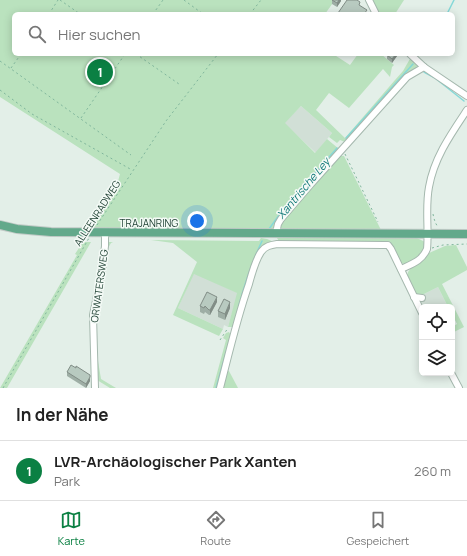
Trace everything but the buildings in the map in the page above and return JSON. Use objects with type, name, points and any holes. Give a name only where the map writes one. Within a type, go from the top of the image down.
[{"type":"main road","name":"TRAJANRING","points":[[0,225],[17,229],[40,231],[105,233],[467,234]]},
{"type":"street","points":[[369,0],[375,12]]},
{"type":"street","points":[[412,56],[424,67],[467,96]]},
{"type":"street","points":[[276,233],[278,224],[311,184],[407,77],[424,67]]},
{"type":"street","points":[[401,269],[419,261],[425,255],[427,249],[427,208],[432,173],[442,149],[467,110]]},
{"type":"street","name":"ORWATERSWEG","points":[[95,388],[93,315],[102,271],[105,233]]},
{"type":"street","points":[[220,388],[245,294],[256,263],[261,253],[267,247],[277,244],[388,246],[391,249],[419,307]]},
{"type":"street","points":[[414,297],[422,298]]},
{"type":"street","points":[[452,376],[458,388]]},
{"type":"path","points":[[50,12],[59,0],[77,12]]},
{"type":"path","points":[[154,12],[163,0]]},
{"type":"path","points":[[184,0],[200,12]]},
{"type":"path","points":[[252,12],[261,0]]},
{"type":"path","points":[[11,68],[20,56]]},
{"type":"path","points":[[81,118],[124,56]]},
{"type":"path","points":[[139,56],[179,84]]},
{"type":"path","name":"ALLEENRADWEG","points":[[3,388],[92,232],[166,121],[216,56]]},
{"type":"path","points":[[0,61],[132,155]]},
{"type":"path","points":[[0,90],[32,114],[133,171]]},
{"type":"path","points":[[343,149],[378,222]]},
{"type":"path","points":[[433,214],[436,225],[441,228]]},
{"type":"path","points":[[427,249],[443,245],[467,244]]},
{"type":"path","points":[[220,340],[228,328]]},
{"type":"shaded area","points":[[301,106],[332,133],[316,153],[284,123]]},
{"type":"shaded area","points":[[194,273],[238,293],[228,327],[224,325],[223,329],[178,308]]},
{"type":"shaded area","points":[[438,287],[446,304],[421,304],[419,300],[420,296]]},
{"type":"green space","points":[[0,0],[335,0],[326,12],[12,12],[12,56],[336,56],[350,65],[357,56],[383,56],[394,65],[392,67],[390,77],[383,69],[349,108],[329,93],[316,110],[345,138],[403,71],[411,57],[417,62],[415,70],[345,142],[340,140],[337,143],[329,137],[332,133],[301,106],[285,123],[315,153],[327,139],[339,149],[283,213],[272,231],[91,229],[112,194],[120,174],[0,97]]},
{"type":"green space","points":[[370,0],[404,0],[396,12],[377,12]]},
{"type":"green space","points":[[340,156],[344,156],[381,230],[278,231],[282,221]]},
{"type":"green space","points":[[277,235],[417,238],[425,242],[426,246],[420,258],[405,264],[399,261],[391,246],[279,241]]},
{"type":"green space","points":[[261,238],[274,242],[261,250],[235,326],[228,327],[237,293],[194,274],[178,308],[223,329],[219,336],[173,315],[197,262],[173,243],[151,240],[259,241]]},
{"type":"green space","points":[[83,242],[91,242],[7,388],[0,388],[77,255],[75,254]]},
{"type":"green space","points":[[109,242],[113,242],[107,250],[98,297],[105,250]]},
{"type":"green space","points":[[456,245],[467,267],[467,270],[442,284],[452,304],[446,304],[438,287],[420,296],[413,292],[407,278],[408,272],[412,267],[424,260],[429,253],[445,246]]},
{"type":"green space","points":[[98,299],[96,327],[95,346],[94,326]]},
{"type":"green space","points":[[455,309],[464,327],[455,332],[455,325],[457,324],[455,320]]},
{"type":"green space","points":[[229,332],[232,337],[219,388],[213,388],[226,340],[223,338],[226,333]]},
{"type":"green space","points":[[95,350],[101,379],[116,388],[110,388],[97,380]]},
{"type":"green space","points":[[226,370],[229,371],[238,388],[222,388]]},
{"type":"waterway","name":"Xantrische Ley","points":[[448,12],[454,0]]},
{"type":"waterway","name":"Xantrische Ley","points":[[346,138],[413,64]]},
{"type":"waterway","points":[[424,72],[435,78],[464,101]]},
{"type":"waterway","name":"Xantrische Ley","points":[[269,229],[282,211],[337,148]]},
{"type":"waterway","name":"Xantrische Ley","points":[[239,305],[249,273],[262,241]]},
{"type":"waterway","name":"Xantrische Ley","points":[[216,388],[231,335]]},
{"type":"place","name":"LVR-Archäologischer Park Xanten","points":[[100,72]]}]
